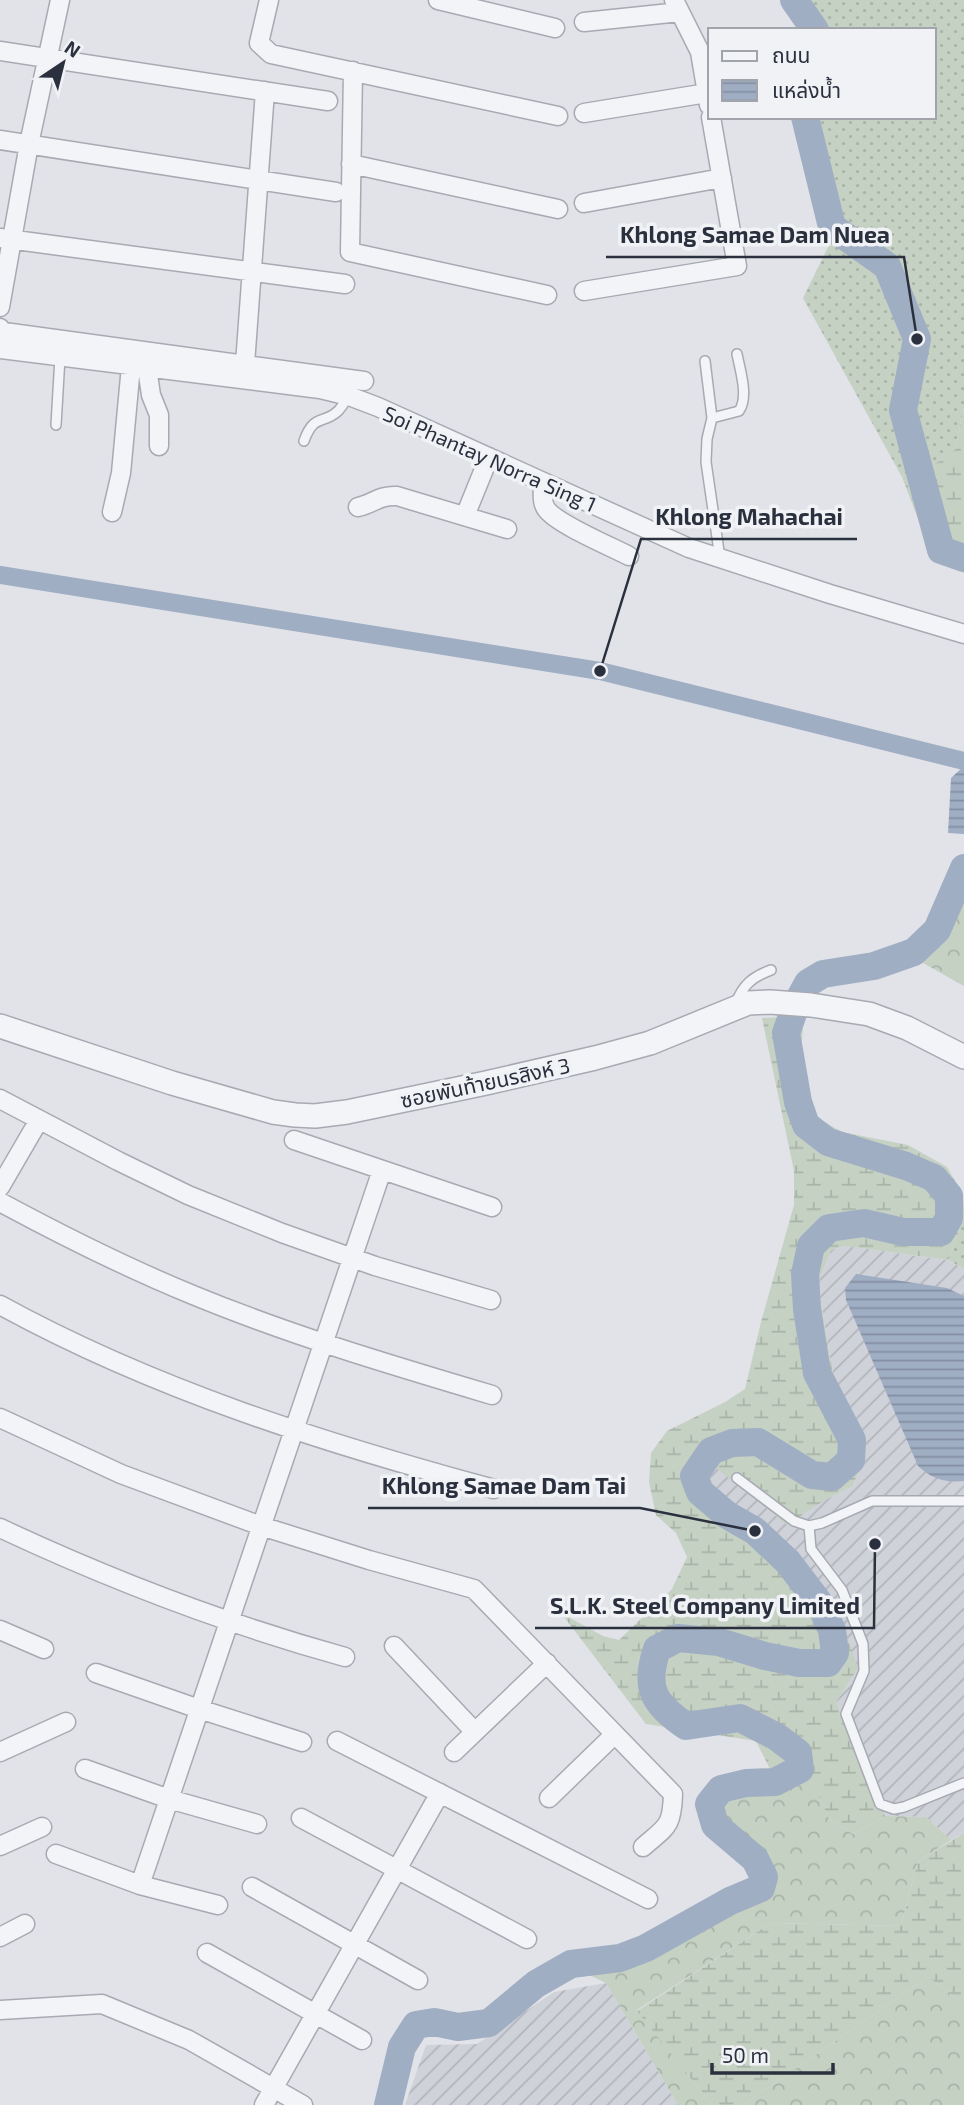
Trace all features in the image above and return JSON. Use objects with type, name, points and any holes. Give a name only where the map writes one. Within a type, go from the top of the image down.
[{"type":"street","points":[[0,307],[5,239],[60,0]]},
{"type":"street","points":[[269,0],[259,43],[271,54],[558,116]]},
{"type":"street","points":[[438,0],[555,28]]},
{"type":"street","points":[[584,22],[677,6],[700,52],[708,98]]},
{"type":"street","points":[[0,51],[328,101]]},
{"type":"street","points":[[353,71],[350,252],[547,295]]},
{"type":"street","points":[[245,364],[265,91]]},
{"type":"street","points":[[584,113],[707,93]]},
{"type":"street","points":[[584,291],[737,266],[712,119]]},
{"type":"street","points":[[0,140],[336,192]]},
{"type":"street","points":[[351,164],[558,208]]},
{"type":"street","points":[[584,203],[722,178]]},
{"type":"street","points":[[5,239],[345,284]]},
{"type":"street","points":[[0,328],[3,334],[4,332],[364,381]]},
{"type":"street","name":"Soi Phantay Norra Sing 1","points":[[0,349],[320,389],[349,396],[690,548],[964,634]]},
{"type":"street","points":[[139,367],[159,415],[159,446]]},
{"type":"street","points":[[113,512],[139,367]]},
{"type":"street","points":[[465,516],[489,457]]},
{"type":"street","points":[[543,483],[542,502],[547,510],[584,534],[629,556]]},
{"type":"street","points":[[358,507],[368,505],[386,495],[397,496],[507,529]]},
{"type":"street","name":"ซอยพันท้ายนรสิงห์ 3","points":[[0,1026],[81,1054],[260,1108],[315,1116],[347,1112],[595,1058],[650,1043],[748,1003],[811,1005],[869,1014],[962,1052]]},
{"type":"street","points":[[0,1100],[188,1195],[352,1258],[491,1300]]},
{"type":"street","points":[[0,1187],[39,1120]]},
{"type":"street","points":[[294,1140],[492,1207]]},
{"type":"street","points":[[140,1885],[382,1170]]},
{"type":"street","points":[[0,1202],[53,1231],[191,1294],[366,1358],[492,1395]]},
{"type":"street","points":[[0,1305],[133,1370],[294,1430],[494,1489]]},
{"type":"street","points":[[0,1418],[121,1474],[261,1526],[474,1589],[673,1794],[672,1815],[668,1826],[643,1847]]},
{"type":"street","points":[[0,1528],[139,1588],[229,1622],[345,1657]]},
{"type":"street","points":[[0,1630],[44,1649]]},
{"type":"street","points":[[394,1646],[475,1732]]},
{"type":"street","points":[[454,1752],[547,1663]]},
{"type":"street","points":[[96,1672],[302,1742]]},
{"type":"street","points":[[0,1752],[66,1722]]},
{"type":"street","points":[[549,1798],[615,1734]]},
{"type":"street","points":[[337,1741],[648,1899]]},
{"type":"street","points":[[85,1769],[169,1800],[257,1825]]},
{"type":"street","points":[[264,2105],[440,1793]]},
{"type":"street","points":[[301,1818],[527,1939]]},
{"type":"street","points":[[0,1846],[42,1827]]},
{"type":"street","points":[[56,1854],[140,1885],[218,1905]]},
{"type":"street","points":[[252,1887],[418,1980]]},
{"type":"street","points":[[0,1937],[25,1924]]},
{"type":"street","points":[[208,1953],[362,2040]]},
{"type":"street","points":[[0,2010],[102,2004],[189,2040],[303,2105]]},
{"type":"lane","points":[[712,418],[742,408],[737,354]]},
{"type":"lane","points":[[56,425],[60,357]]},
{"type":"lane","points":[[705,361],[712,418],[707,439],[706,463],[720,558]]},
{"type":"lane","points":[[304,442],[309,428],[320,419],[337,412],[349,396]]},
{"type":"lane","points":[[735,1007],[741,990],[748,982],[771,970]]},
{"type":"lane","points":[[737,1478],[794,1521],[809,1526],[872,1501],[964,1501]]},
{"type":"lane","points":[[809,1526],[811,1549],[842,1590],[863,1644],[864,1671],[846,1714],[880,1804],[894,1809],[904,1807],[964,1783]]},
{"type":"shaded area","points":[[845,1246],[947,1260],[964,1269],[964,1833],[951,1840],[926,1817],[885,1816],[836,1702],[858,1668],[781,1538],[772,1551],[693,1498],[715,1467],[825,1500],[853,1486],[867,1448],[836,1393],[818,1284],[831,1250]]},
{"type":"shaded area","points":[[606,1983],[678,2105],[405,2105],[426,2045],[477,2044],[554,1992]]},
{"type":"green space","points":[[807,0],[964,0],[964,407],[954,455],[902,477],[803,298],[831,241],[824,141],[818,119],[936,119],[936,28],[826,27]]},
{"type":"green space","points":[[964,407],[964,573],[933,558],[902,477],[954,455]]},
{"type":"green space","points":[[964,904],[964,986],[923,963]]},
{"type":"green space","points":[[804,1016],[800,1065],[812,1115],[842,1132],[908,1145],[947,1167],[963,1195],[964,1210],[964,1218],[948,1260],[845,1246],[831,1250],[818,1284],[836,1393],[867,1448],[853,1486],[825,1500],[787,1525],[715,1467],[693,1498],[772,1551],[781,1538],[837,1609],[858,1668],[836,1702],[885,1816],[853,1834],[829,1819],[808,1769],[775,1789],[769,1767],[756,1741],[646,1724],[561,1613],[603,1636],[619,1640],[672,1589],[687,1557],[676,1533],[656,1515],[649,1482],[651,1453],[667,1431],[745,1389],[794,1205],[794,1171],[762,1018]]},
{"type":"green space","points":[[964,1218],[964,1269],[948,1260]]},
{"type":"green space","points":[[808,1768],[829,1819],[853,1834],[885,1816],[926,1817],[951,1840],[918,1861],[901,1926],[771,1923],[637,2010],[712,2105],[678,2105],[606,1983],[585,1973],[640,1965],[714,1920],[763,1895],[777,1875],[725,1824],[716,1811],[734,1792],[775,1789]]},
{"type":"green space","points":[[964,1833],[964,2004],[928,1977],[743,2105],[712,2105],[637,2011],[771,1923],[901,1926],[918,1861]]},
{"type":"green space","points":[[928,1977],[964,2004],[964,2105],[743,2105]]},
{"type":"water","points":[[964,766],[964,834],[948,833],[951,778]]},
{"type":"water","points":[[856,1274],[947,1288],[964,1296],[964,1481],[939,1479],[918,1466],[846,1300],[845,1288]]},
{"type":"waterway","points":[[794,0],[814,28]]},
{"type":"waterway","points":[[805,119],[832,227],[887,266],[917,339],[903,410],[941,550],[964,558]]},
{"type":"waterway","points":[[0,575],[600,671],[964,761]]},
{"type":"waterway","points":[[388,2105],[402,2047],[416,2025],[434,2022],[458,2027],[489,2023],[536,1984],[571,1964],[620,1958],[646,1948],[730,1901],[761,1888],[764,1877],[755,1859],[715,1825],[709,1804],[721,1789],[746,1783],[775,1782],[800,1769],[798,1753],[777,1737],[740,1718],[686,1726],[666,1710],[654,1694],[651,1674],[653,1663],[657,1649],[678,1638],[719,1642],[799,1663],[828,1663],[835,1653],[832,1630],[820,1604],[788,1562],[755,1531],[727,1515],[700,1492],[694,1476],[711,1451],[732,1443],[758,1442],[812,1475],[832,1477],[851,1460],[852,1440],[817,1373],[807,1309],[805,1274],[811,1246],[829,1228],[864,1223],[903,1232],[941,1232],[949,1218],[949,1196],[934,1178],[906,1166],[828,1142],[806,1125],[798,1102],[786,1033],[796,1005],[808,983],[823,974],[874,966],[914,952],[937,930],[964,868]]},
{"type":"place","name":"Khlong Samae Dam Nuea","points":[[917,339]]},
{"type":"place","name":"Khlong Mahachai","points":[[600,671]]},
{"type":"place","name":"Khlong Samae Dam Tai","points":[[755,1531]]},
{"type":"place","name":"S.L.K. Steel Company Limited","points":[[875,1544]]}]
